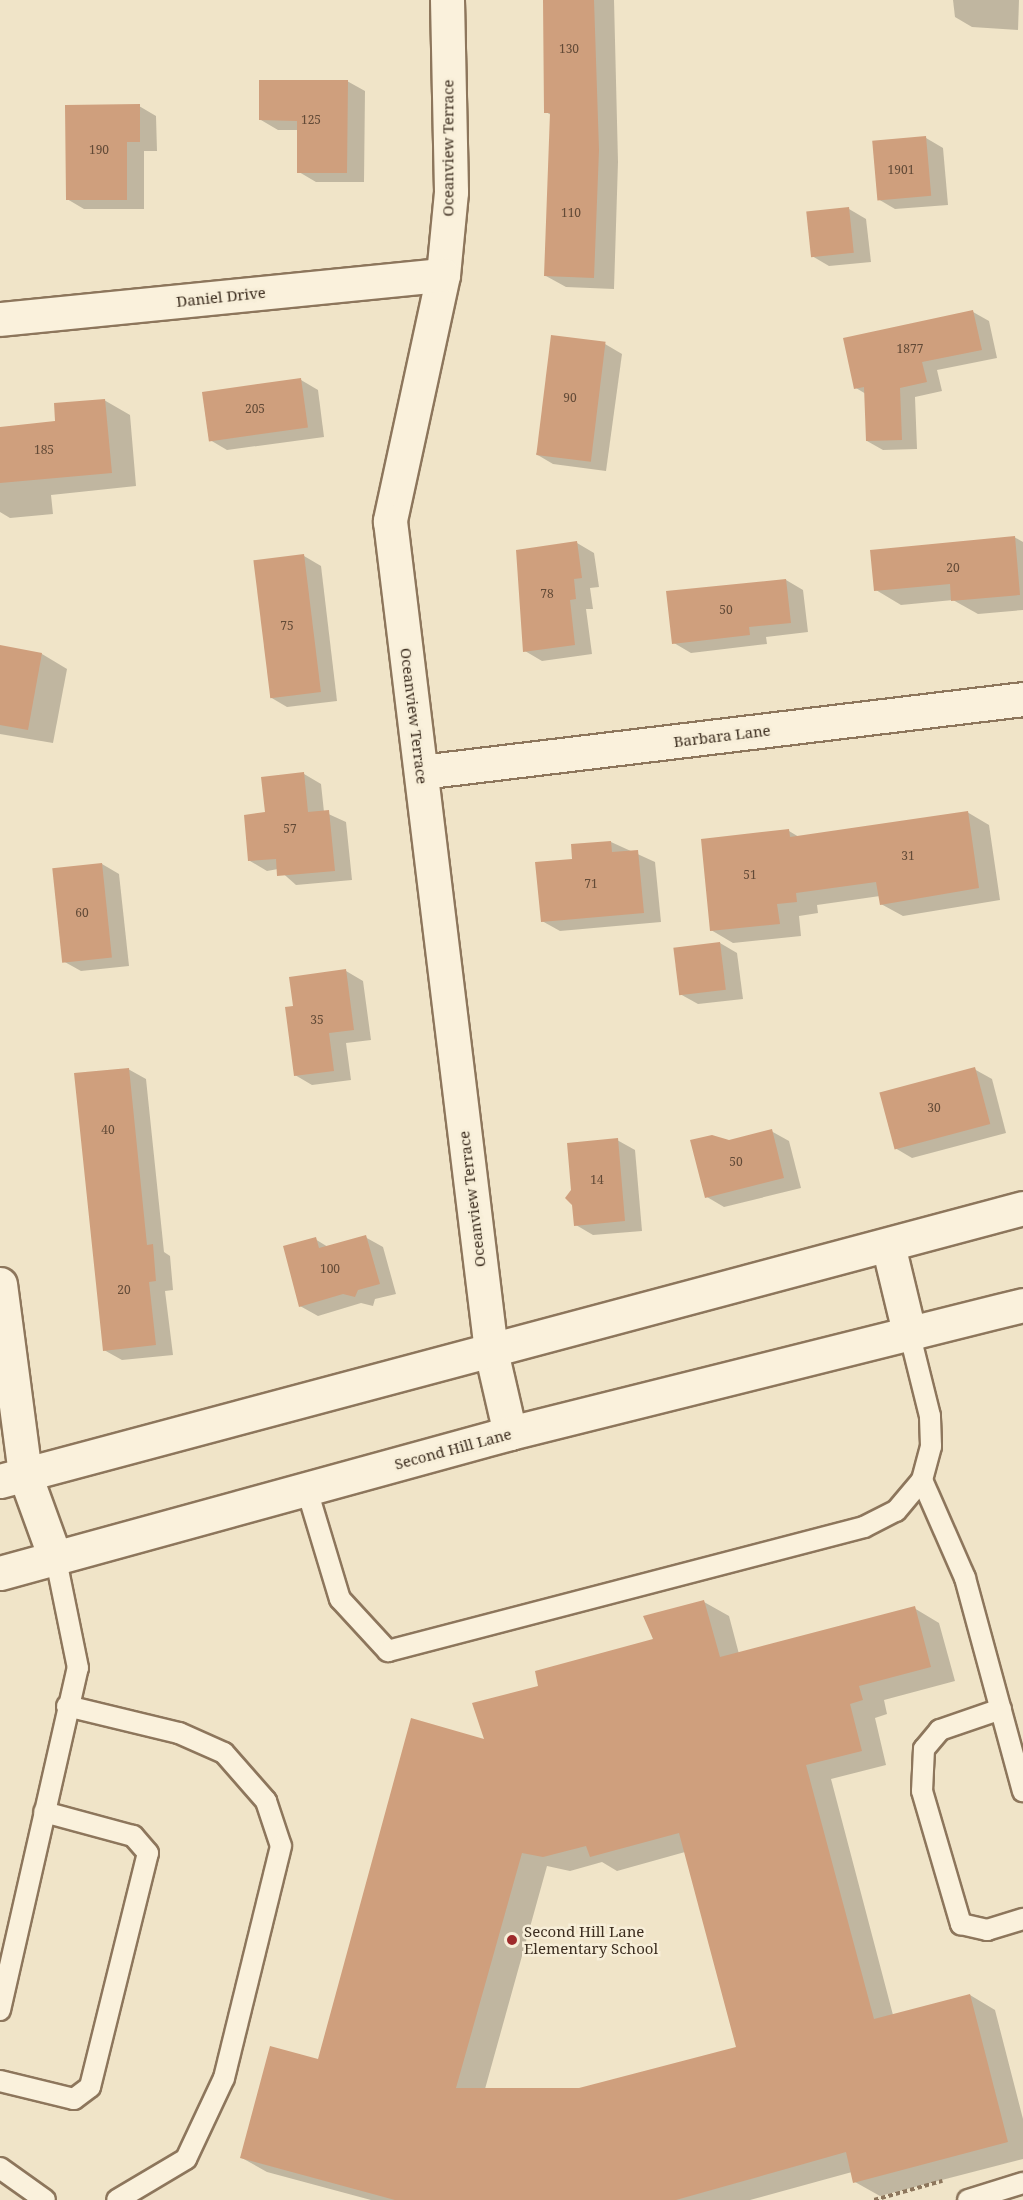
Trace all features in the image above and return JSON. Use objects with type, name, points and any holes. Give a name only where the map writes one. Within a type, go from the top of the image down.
[{"type":"street","name":"Oceanview Terrace","points":[[447,0],[451,192],[443,275],[390,521],[491,1351],[510,1433]]},
{"type":"street","name":"Daniel Drive","points":[[0,319],[443,275]]},
{"type":"street","name":"Barbara Lane","points":[[421,772],[1023,699]]},
{"type":"street","points":[[13,1478],[1023,1208]]},
{"type":"street","points":[[888,1245],[910,1336]]},
{"type":"street","points":[[0,1284],[13,1478],[56,1560]]},
{"type":"street","name":"Second Hill Lane","points":[[0,1573],[56,1560],[510,1433],[910,1336],[1023,1305]]},
{"type":"lane","points":[[307,1490],[340,1599],[388,1651],[864,1527],[896,1511],[922,1480],[932,1431],[910,1336]]},
{"type":"lane","points":[[922,1480],[965,1578],[1023,1791]]},
{"type":"lane","points":[[0,2010],[67,1706],[78,1668],[56,1560]]},
{"type":"lane","points":[[67,1706],[179,1733],[224,1753],[266,1801],[281,1846],[224,2078],[196,2139],[186,2159],[117,2200]]},
{"type":"lane","points":[[1001,1709],[940,1730],[924,1749],[922,1791],[961,1924],[987,1930],[1023,1919]]},
{"type":"lane","points":[[0,2080],[74,2098],[90,2087],[148,1853],[133,1836],[44,1812]]},
{"type":"lane","points":[[0,2168],[45,2200]]},
{"type":"lane","points":[[968,2200],[1023,2183]]},
{"type":"building","points":[[543,0],[594,0],[599,150],[594,278],[544,276],[550,113],[544,113]]},
{"type":"building","points":[[259,80],[348,80],[347,173],[297,173],[297,121],[259,120]]},
{"type":"building","points":[[140,104],[140,142],[127,142],[127,200],[66,200],[65,105]]},
{"type":"building","points":[[926,136],[931,196],[877,200],[872,141]]},
{"type":"building","points":[[849,207],[854,253],[811,257],[806,211]]},
{"type":"building","points":[[973,310],[982,350],[922,362],[927,382],[900,388],[902,440],[866,441],[864,387],[854,389],[843,338]]},
{"type":"building","points":[[551,335],[606,342],[591,462],[536,455]]},
{"type":"building","points":[[301,378],[308,428],[209,441],[202,392]]},
{"type":"building","points":[[105,399],[112,473],[0,483],[0,427],[55,421],[54,403]]},
{"type":"building","points":[[1015,536],[1020,595],[951,601],[950,584],[874,591],[870,550]]},
{"type":"building","points":[[577,541],[582,578],[574,579],[576,599],[570,600],[575,645],[523,652],[516,550]]},
{"type":"building","points":[[304,554],[321,692],[270,698],[253,560]]},
{"type":"building","points":[[786,579],[791,623],[749,627],[750,635],[672,644],[666,591]]},
{"type":"building","points":[[0,645],[42,653],[28,730],[0,725]]},
{"type":"building","points":[[304,772],[308,812],[329,810],[335,871],[277,876],[276,859],[248,861],[244,815],[265,812],[261,777]]},
{"type":"building","points":[[968,811],[979,888],[880,905],[876,882],[796,893],[797,902],[777,904],[780,924],[710,931],[701,839],[789,829],[790,837]]},
{"type":"building","points":[[611,841],[612,852],[638,850],[644,913],[541,922],[535,862],[572,859],[571,844]]},
{"type":"building","points":[[102,863],[112,957],[62,963],[52,868]]},
{"type":"building","points":[[720,942],[726,990],[679,995],[673,948]]},
{"type":"building","points":[[346,969],[354,1030],[329,1033],[334,1071],[294,1076],[285,1007],[293,1006],[289,977]]},
{"type":"building","points":[[975,1067],[990,1124],[895,1150],[879,1093]]},
{"type":"building","points":[[129,1068],[147,1245],[153,1244],[156,1281],[149,1282],[156,1345],[103,1351],[74,1073]]},
{"type":"building","points":[[772,1129],[784,1178],[705,1198],[690,1140],[712,1135],[729,1140]]},
{"type":"building","points":[[618,1138],[625,1221],[574,1226],[572,1205],[565,1198],[571,1190],[567,1143]]},
{"type":"building","points":[[366,1235],[380,1284],[358,1290],[355,1297],[343,1294],[299,1307],[283,1246],[316,1237],[319,1248]]},
{"type":"building","points":[[704,1600],[720,1657],[915,1606],[931,1667],[859,1686],[863,1700],[850,1704],[862,1751],[806,1765],[874,2019],[970,1994],[1008,2142],[853,2183],[846,2152],[676,2200],[395,2200],[240,2158],[270,2046],[318,2059],[411,1718],[484,1739],[472,1703],[538,1686],[535,1671],[653,1639],[643,1616]],"holes":[[[679,1833],[736,2047],[579,2088],[456,2088],[522,1853],[543,1857],[586,1846],[590,1857]]]},
{"type":"place","name":"Second Hill Lane Elementary School","points":[[512,1940]]}]
